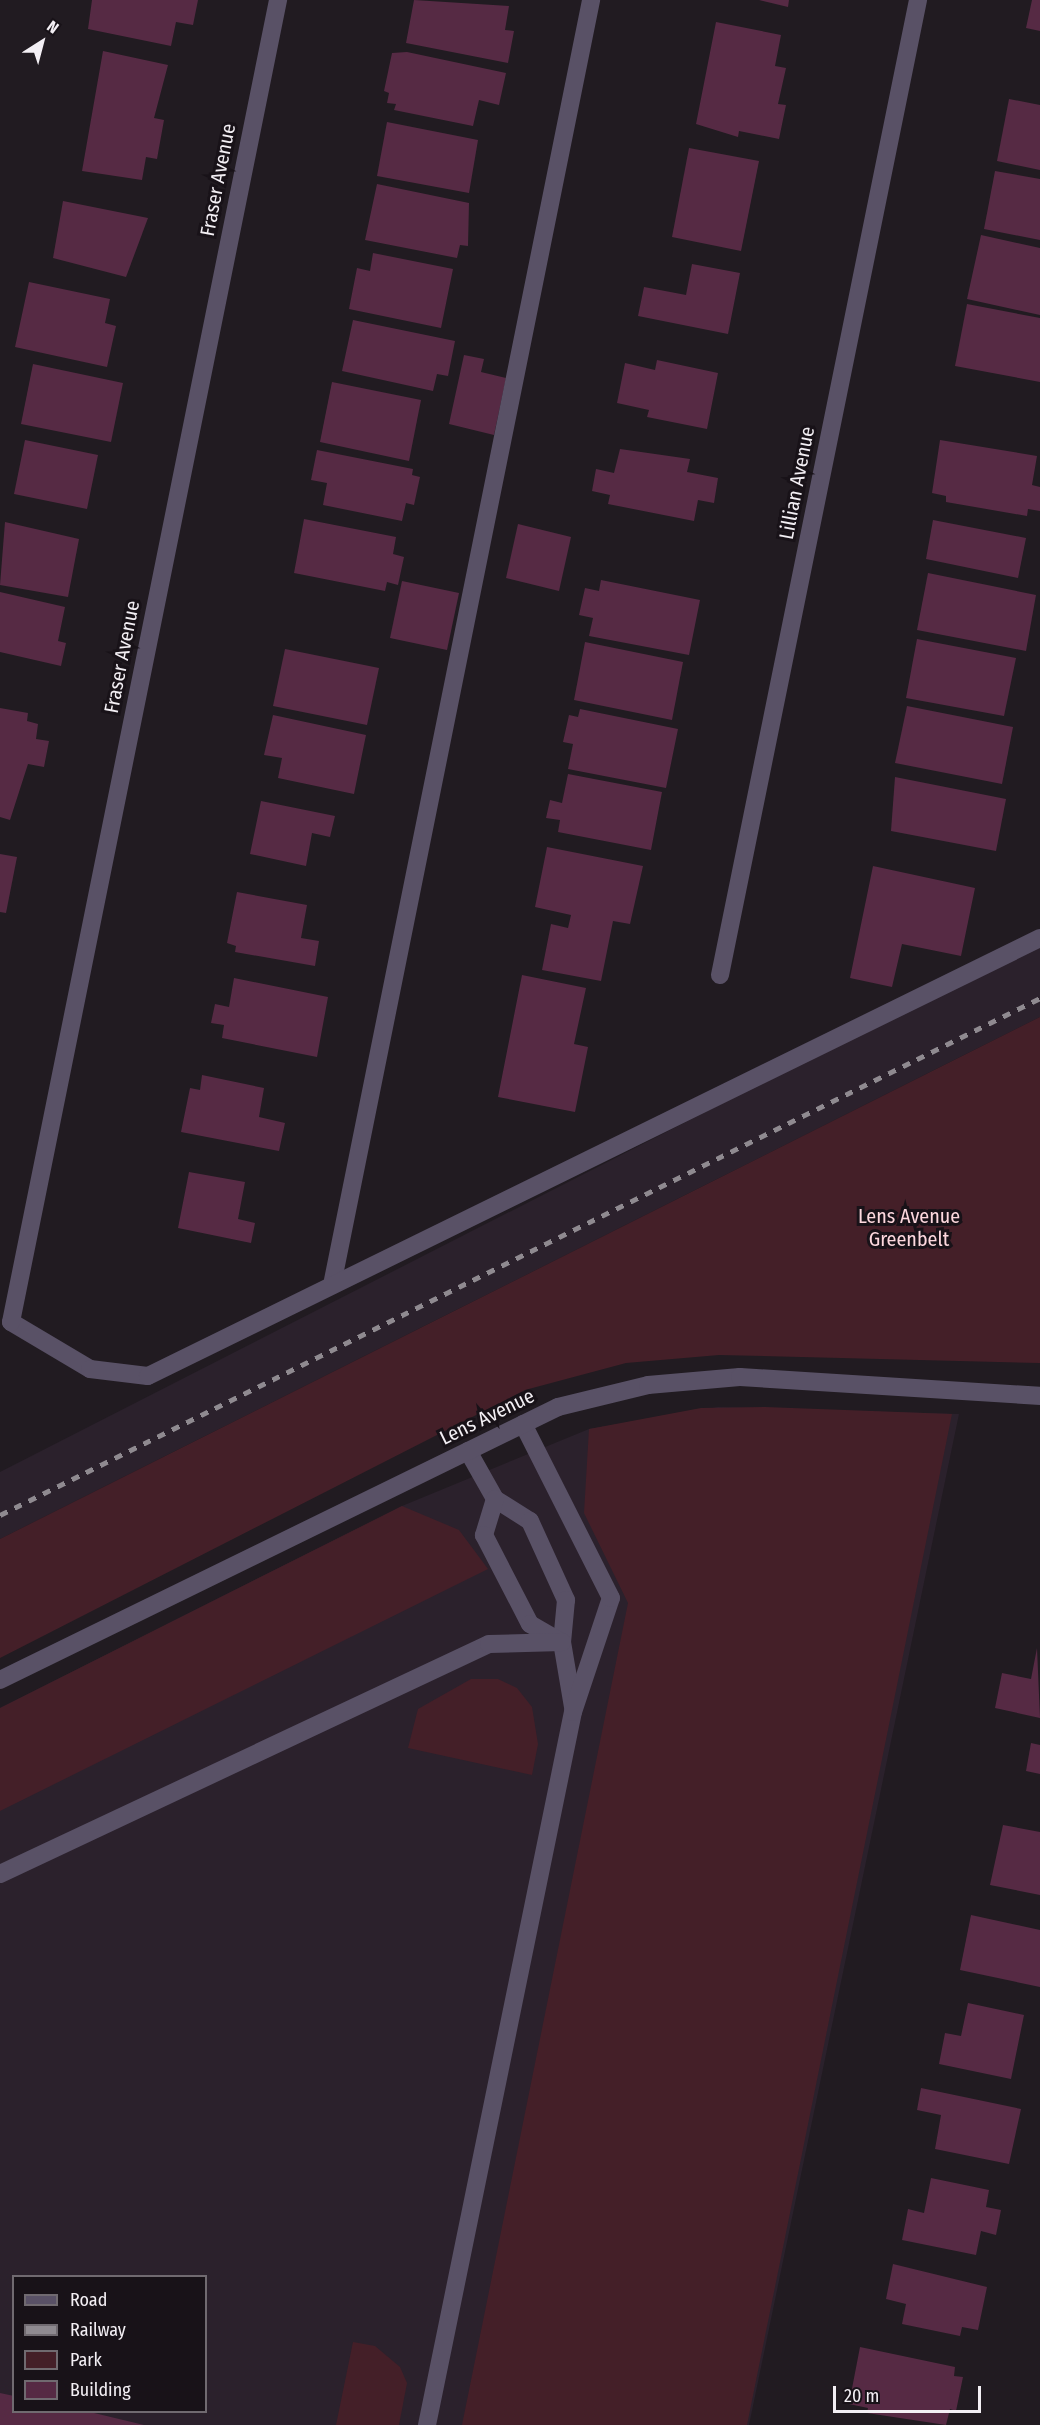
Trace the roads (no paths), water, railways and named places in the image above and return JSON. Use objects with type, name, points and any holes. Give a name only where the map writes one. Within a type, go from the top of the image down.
[{"type":"street","name":"Fraser Avenue","points":[[278,0],[11,1322],[90,1369],[148,1376],[332,1285]]},
{"type":"street","points":[[332,1285],[591,0]]},
{"type":"street","name":"Lillian Avenue","points":[[720,975],[918,0]]},
{"type":"street","points":[[332,1285],[1040,938]]},
{"type":"street","name":"Lens Avenue","points":[[0,1680],[558,1407],[648,1384],[740,1377],[1040,1396]]},
{"type":"street","points":[[427,2425],[573,1712],[611,1598],[523,1424]]},
{"type":"street","points":[[468,1451],[495,1499],[530,1521],[566,1600],[562,1642],[573,1712]]},
{"type":"street","points":[[495,1499],[484,1535],[531,1624],[562,1642]]},
{"type":"street","points":[[0,1874],[489,1644],[562,1642]]},
{"type":"railway","points":[[0,1515],[1040,998]]},
{"type":"park label","name":"Lens Avenue Greenbelt","points":[[909,1228]]}]
